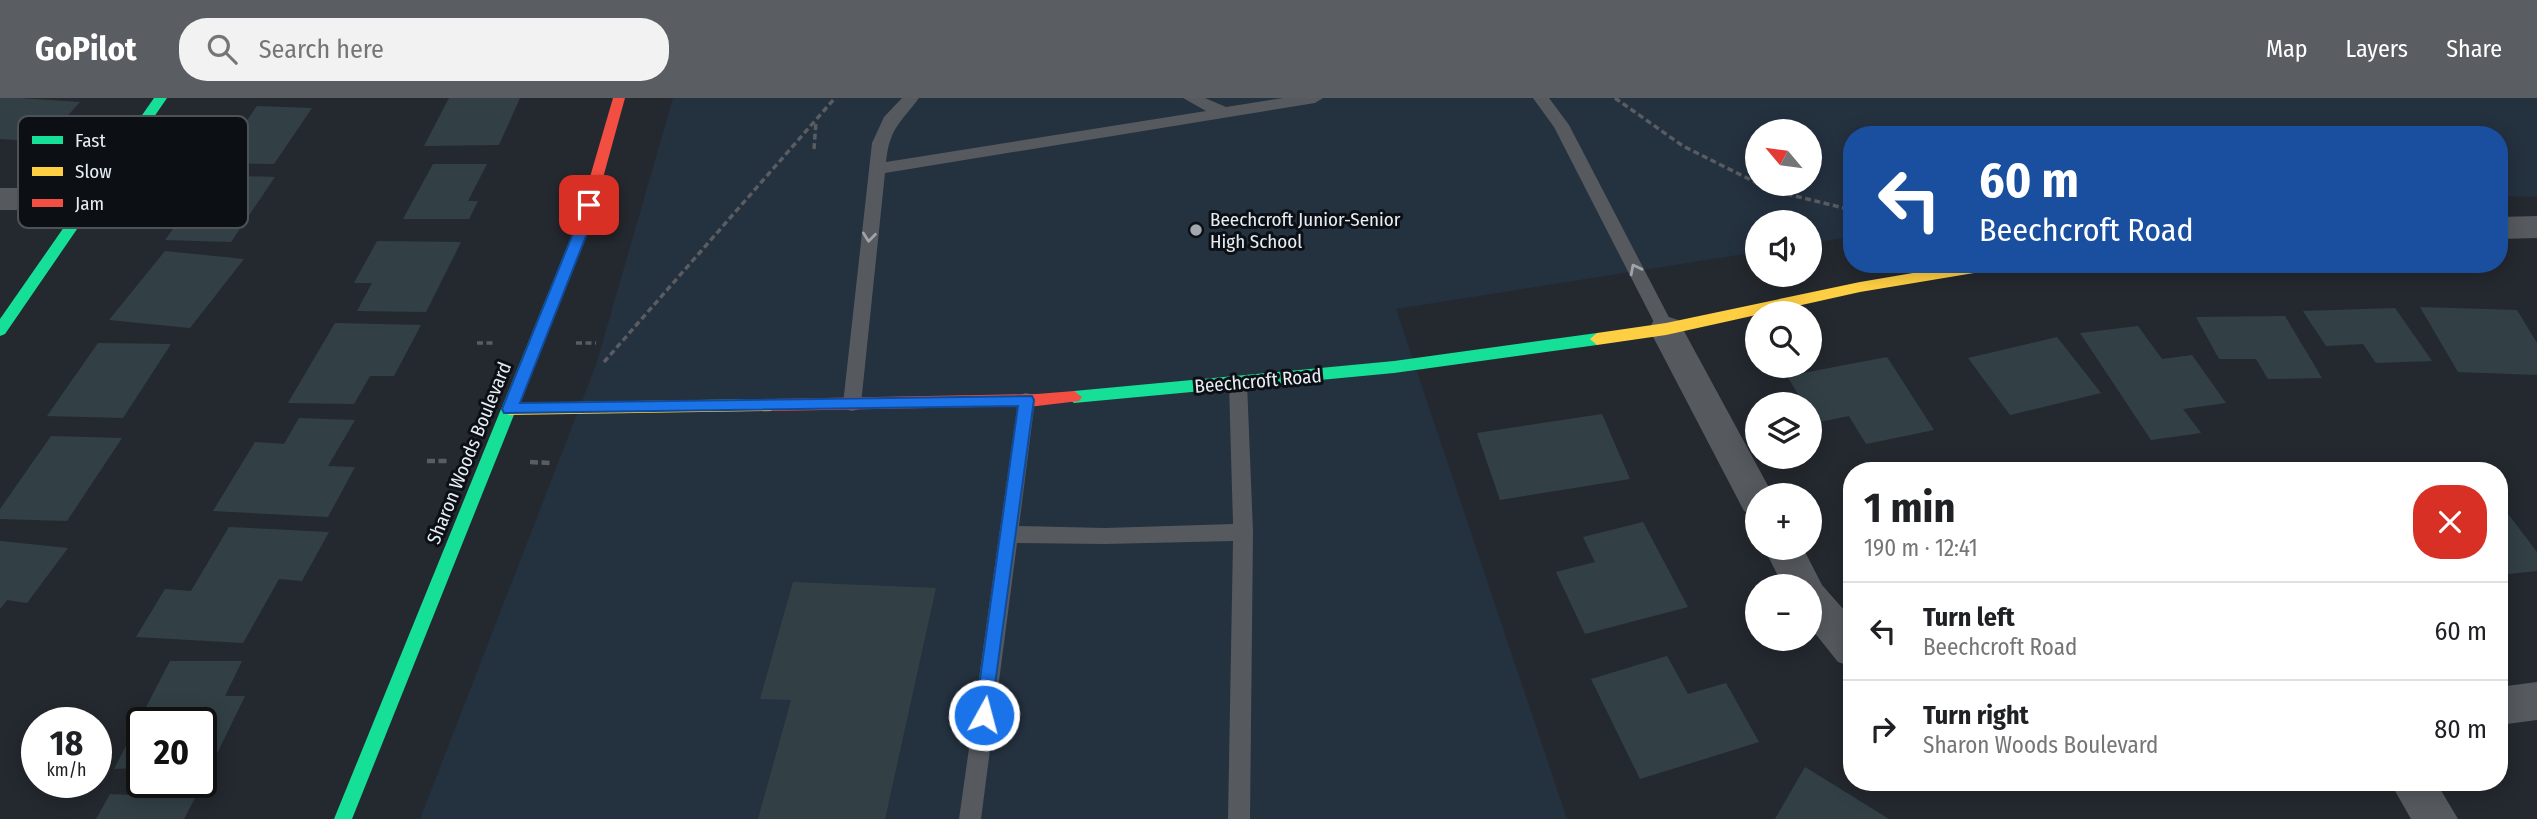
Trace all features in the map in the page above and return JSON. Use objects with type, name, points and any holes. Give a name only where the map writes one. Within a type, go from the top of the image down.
[{"type":"street","points":[[148,116],[161,98]]},
{"type":"street","name":"Sharon Woods Boulevard","points":[[343,819],[581,231],[618,98]]},
{"type":"street","points":[[0,199],[18,199]]},
{"type":"street","points":[[2508,228],[2537,227]]},
{"type":"street","points":[[0,330],[70,228]]},
{"type":"street","name":"Beechcroft Road","points":[[509,409],[1026,400],[1238,383],[1394,367],[1666,329],[1860,287],[1944,273]]},
{"type":"street","points":[[1666,329],[1748,483]]},
{"type":"street","points":[[1822,613],[1843,638]]},
{"type":"street","points":[[2508,705],[2537,701]]},
{"type":"street","points":[[2417,791],[2436,819]]},
{"type":"lane","points":[[852,404],[880,143],[890,121],[911,98]]},
{"type":"lane","points":[[1192,98],[1226,113]]},
{"type":"lane","points":[[877,169],[1315,98]]},
{"type":"lane","points":[[1541,98],[1561,125],[1666,329]]},
{"type":"lane","points":[[1238,383],[1243,532],[1240,819]]},
{"type":"lane","points":[[970,819],[1026,400]]},
{"type":"lane","points":[[1008,534],[1105,536],[1243,532]]},
{"type":"path","points":[[604,362],[835,98]]},
{"type":"path","points":[[1615,98],[1638,117],[1700,158],[1745,177]]},
{"type":"path","points":[[814,149],[816,122]]},
{"type":"path","points":[[1795,196],[1843,208]]},
{"type":"path","points":[[477,343],[499,344]]},
{"type":"path","points":[[574,343],[596,343]]},
{"type":"path","points":[[427,461],[447,461]]},
{"type":"path","points":[[526,462],[551,463]]},
{"type":"shaded area","points":[[673,98],[2537,98],[2537,197],[2508,196],[2508,126],[1843,126],[1843,238],[1822,241],[1822,210],[1745,210],[1745,254],[1396,309],[1567,819],[420,819],[596,365]]},
{"type":"building","points":[[0,98],[80,102],[67,116],[18,116],[18,140],[0,139]]},
{"type":"building","points":[[449,98],[520,98],[499,145],[424,146]]},
{"type":"building","points":[[257,106],[312,108],[274,164],[248,164],[248,119]]},
{"type":"building","points":[[433,164],[487,164],[468,201],[478,201],[469,219],[403,219]]},
{"type":"building","points":[[248,176],[275,177],[248,217]]},
{"type":"building","points":[[174,228],[240,228],[231,242],[165,240]]},
{"type":"building","points":[[377,241],[461,242],[426,312],[357,311],[372,283],[354,283]]},
{"type":"building","points":[[165,251],[244,259],[190,328],[109,320]]},
{"type":"building","points":[[2420,307],[2517,310],[2537,343],[2537,375],[2458,372]]},
{"type":"building","points":[[2395,308],[2432,361],[2376,363],[2363,344],[2326,346],[2303,311]]},
{"type":"building","points":[[2285,316],[2322,378],[2268,379],[2256,359],[2219,359],[2196,317]]},
{"type":"building","points":[[335,323],[421,325],[394,376],[370,376],[354,404],[288,403]]},
{"type":"building","points":[[2138,326],[2162,359],[2192,355],[2226,403],[2183,409],[2201,433],[2151,440],[2080,333]]},
{"type":"building","points":[[2057,337],[2101,393],[2010,415],[1968,358]]},
{"type":"building","points":[[98,343],[171,344],[123,418],[47,416]]},
{"type":"building","points":[[1887,357],[1934,430],[1866,444],[1849,416],[1822,422],[1822,392],[1797,392],[1788,378],[1822,378],[1822,369]]},
{"type":"building","points":[[1602,414],[1630,479],[1500,500],[1477,433]]},
{"type":"building","points":[[299,418],[355,420],[328,466],[355,467],[328,517],[213,511],[255,442],[284,444]]},
{"type":"building","points":[[51,436],[122,438],[67,521],[0,519],[0,509]]},
{"type":"building","points":[[2508,514],[2537,552],[2537,571],[2508,574]]},
{"type":"building","points":[[1643,522],[1688,607],[1585,634],[1556,572],[1595,562],[1583,537]]},
{"type":"building","points":[[229,527],[329,532],[302,581],[279,579],[243,643],[136,637],[165,589],[191,591]]},
{"type":"building","points":[[0,541],[68,548],[27,603],[7,600],[0,609]]},
{"type":"building","points":[[793,582],[936,588],[885,819],[758,819],[791,700],[760,699]]},
{"type":"building","points":[[1667,656],[1688,694],[1726,683],[1759,742],[1640,779],[1591,679]]},
{"type":"building","points":[[170,661],[242,661],[225,696],[245,696],[217,754],[217,707],[146,707]]},
{"type":"building","points":[[126,746],[126,769],[114,769]]},
{"type":"building","points":[[1805,767],[1889,819],[1775,819]]},
{"type":"building","points":[[112,794],[126,795],[126,798],[195,798],[184,819],[96,819],[108,798],[112,798]]},
{"type":"traffic: fast","points":[[149,116],[161,98]]},
{"type":"traffic: fast","points":[[343,819],[583,225]]},
{"type":"traffic: fast","points":[[0,330],[71,228]]},
{"type":"traffic: fast","points":[[1074,397],[1394,367],[1597,339]]},
{"type":"traffic: slow","points":[[1597,339],[1666,329],[1860,287],[1944,273]]},
{"type":"traffic: slow","points":[[509,409],[772,405]]},
{"type":"traffic: jam","points":[[583,225],[619,98]]},
{"type":"traffic: jam","points":[[772,405],[1074,397]]},
{"type":"place","name":"Beechcroft Junior-Senior High School","points":[[1196,230]]},
{"type":"route","points":[[589,205],[509,409],[1026,400],[984,715]]}]
